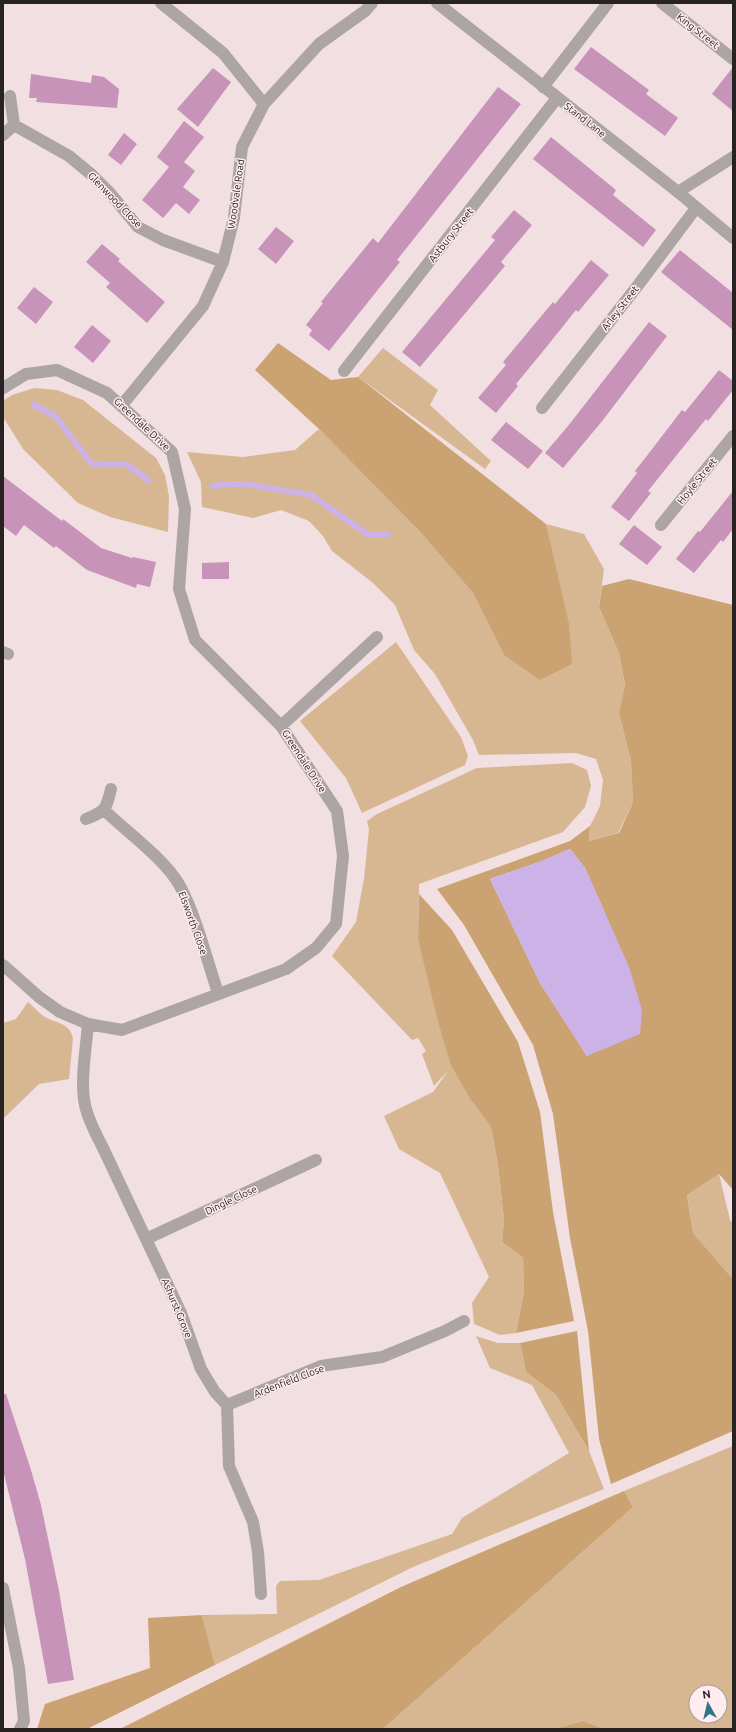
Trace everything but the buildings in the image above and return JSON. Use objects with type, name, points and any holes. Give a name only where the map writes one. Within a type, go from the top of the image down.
[{"type":"street","points":[[161,3],[223,53],[264,104]]},
{"type":"street","name":"Woodvale Road","points":[[122,405],[203,306],[223,262],[234,218],[242,147],[264,104],[319,44],[365,12],[372,3]]},
{"type":"street","name":"Stand Lane","points":[[437,3],[678,192],[733,238]]},
{"type":"street","points":[[543,87],[608,3]]},
{"type":"street","name":"King Street","points":[[662,3],[733,58]]},
{"type":"street","points":[[3,135],[14,125],[10,96]]},
{"type":"street","name":"Astbury Street","points":[[344,371],[557,98]]},
{"type":"street","name":"Glenwood Close","points":[[14,125],[69,156],[92,175],[110,193],[138,227],[163,240],[223,262]]},
{"type":"street","points":[[678,192],[733,157]]},
{"type":"street","name":"Arley Street","points":[[542,408],[639,284],[696,208]]},
{"type":"street","name":"Greendale Drive","points":[[3,388],[26,374],[57,370],[107,393],[172,452],[185,509],[179,589],[195,640],[281,726],[337,811],[343,856],[336,924],[316,948],[286,969],[218,993],[122,1030],[88,1024],[60,1012],[3,965]]},
{"type":"street","name":"Hoyle Street","points":[[661,525],[733,436]]},
{"type":"street","points":[[281,726],[377,637]]},
{"type":"street","points":[[86,819],[104,810],[111,789]]},
{"type":"street","name":"Elsworth Close","points":[[104,810],[159,860],[179,885],[189,907],[218,993]]},
{"type":"street","name":"Ashurst Grove","points":[[88,1024],[84,1064],[85,1104],[91,1122],[181,1313],[201,1369],[215,1392],[227,1405]]},
{"type":"street","name":"Dingle Close","points":[[146,1239],[316,1160]]},
{"type":"street","name":"Ardenfield Close","points":[[227,1405],[321,1366],[382,1357],[445,1332],[464,1321]]},
{"type":"street","points":[[227,1405],[229,1466],[252,1522],[258,1552],[261,1594]]},
{"type":"street","points":[[3,1588],[20,1668],[24,1721],[20,1729]]},
{"type":"shaded area","points":[[278,343],[331,380],[358,377],[546,524],[569,624],[572,664],[540,680],[504,655],[473,593],[422,534],[319,429],[255,370]]},
{"type":"shaded area","points":[[383,348],[438,390],[430,405],[491,461],[485,469],[358,377]]},
{"type":"shaded area","points":[[34,388],[57,390],[83,400],[156,458],[165,475],[169,496],[168,532],[110,517],[78,503],[23,449],[3,417],[3,401],[12,395]]},
{"type":"shaded area","points":[[319,429],[422,534],[473,593],[504,655],[552,554],[546,524],[584,534],[604,569],[599,607],[619,653],[625,686],[619,713],[631,761],[633,802],[618,833],[589,841],[590,826],[600,806],[603,780],[596,759],[576,753],[479,755],[473,740],[435,674],[414,650],[395,605],[373,583],[332,551],[323,536],[309,521],[281,510],[253,518],[202,507],[201,482],[187,452],[243,457],[295,450]]},
{"type":"shaded area","points":[[629,579],[733,605],[733,1190],[719,1174],[687,1195],[693,1233],[733,1279],[733,1431],[611,1484],[599,1439],[588,1331],[570,1238],[553,1114],[533,1045],[464,925],[437,889],[570,841],[590,826],[589,841],[619,833],[633,802],[631,761],[619,713],[625,685],[619,653],[599,607],[602,586]],"holes":[[[570,849],[585,868],[605,913],[587,1056],[540,983],[490,879],[539,862]]]},
{"type":"shaded area","points":[[396,642],[461,737],[468,756],[465,765],[362,813],[346,778],[300,721]]},
{"type":"shaded area","points":[[572,763],[587,770],[591,786],[585,807],[563,832],[419,884],[418,940],[451,1066],[470,1099],[491,1127],[498,1165],[504,1220],[502,1242],[523,1258],[524,1291],[516,1333],[500,1335],[474,1324],[472,1303],[489,1277],[440,1173],[399,1149],[384,1116],[433,1092],[448,1071],[434,1086],[422,1054],[426,1051],[418,1038],[412,1040],[332,956],[356,922],[364,879],[369,829],[367,821],[377,814],[477,768]]},
{"type":"shaded area","points":[[570,849],[585,868],[629,967],[642,1010],[640,1034],[587,1056],[540,983],[490,879],[539,862]]},
{"type":"shaded area","points":[[419,894],[452,930],[518,1042],[540,1112],[553,1212],[574,1321],[516,1333],[524,1291],[523,1258],[502,1242],[504,1220],[498,1165],[491,1127],[470,1099],[451,1066],[439,1025],[418,940]]},
{"type":"shaded area","points":[[28,1002],[42,1015],[65,1026],[71,1032],[73,1038],[69,1079],[39,1084],[3,1119],[3,1023],[16,1019]]},
{"type":"shaded area","points":[[719,1174],[730,1220],[733,1224],[733,1279],[693,1233],[687,1195]]},
{"type":"shaded area","points":[[577,1331],[589,1451],[556,1395],[526,1372],[520,1343]]},
{"type":"shaded area","points":[[476,1336],[498,1343],[520,1343],[526,1372],[556,1395],[589,1451],[604,1489],[413,1567],[215,1665],[202,1615],[277,1614],[276,1586],[280,1581],[319,1580],[452,1534],[462,1518],[569,1453],[532,1385],[490,1368]]},
{"type":"shaded area","points":[[733,1446],[733,1729],[604,1729],[583,1721],[554,1729],[383,1729],[633,1507],[624,1491]]},
{"type":"shaded area","points":[[624,1491],[633,1507],[383,1729],[120,1729],[401,1587]]},
{"type":"shaded area","points":[[202,1615],[215,1665],[87,1729],[37,1729],[45,1704],[150,1668],[148,1618]]},
{"type":"shaded area","points":[[583,1721],[604,1729],[554,1729]]},
{"type":"waterway","points":[[34,405],[55,416],[92,464],[128,465],[149,481]]},
{"type":"waterway","points":[[213,486],[245,484],[311,495],[367,534],[388,534]]}]
